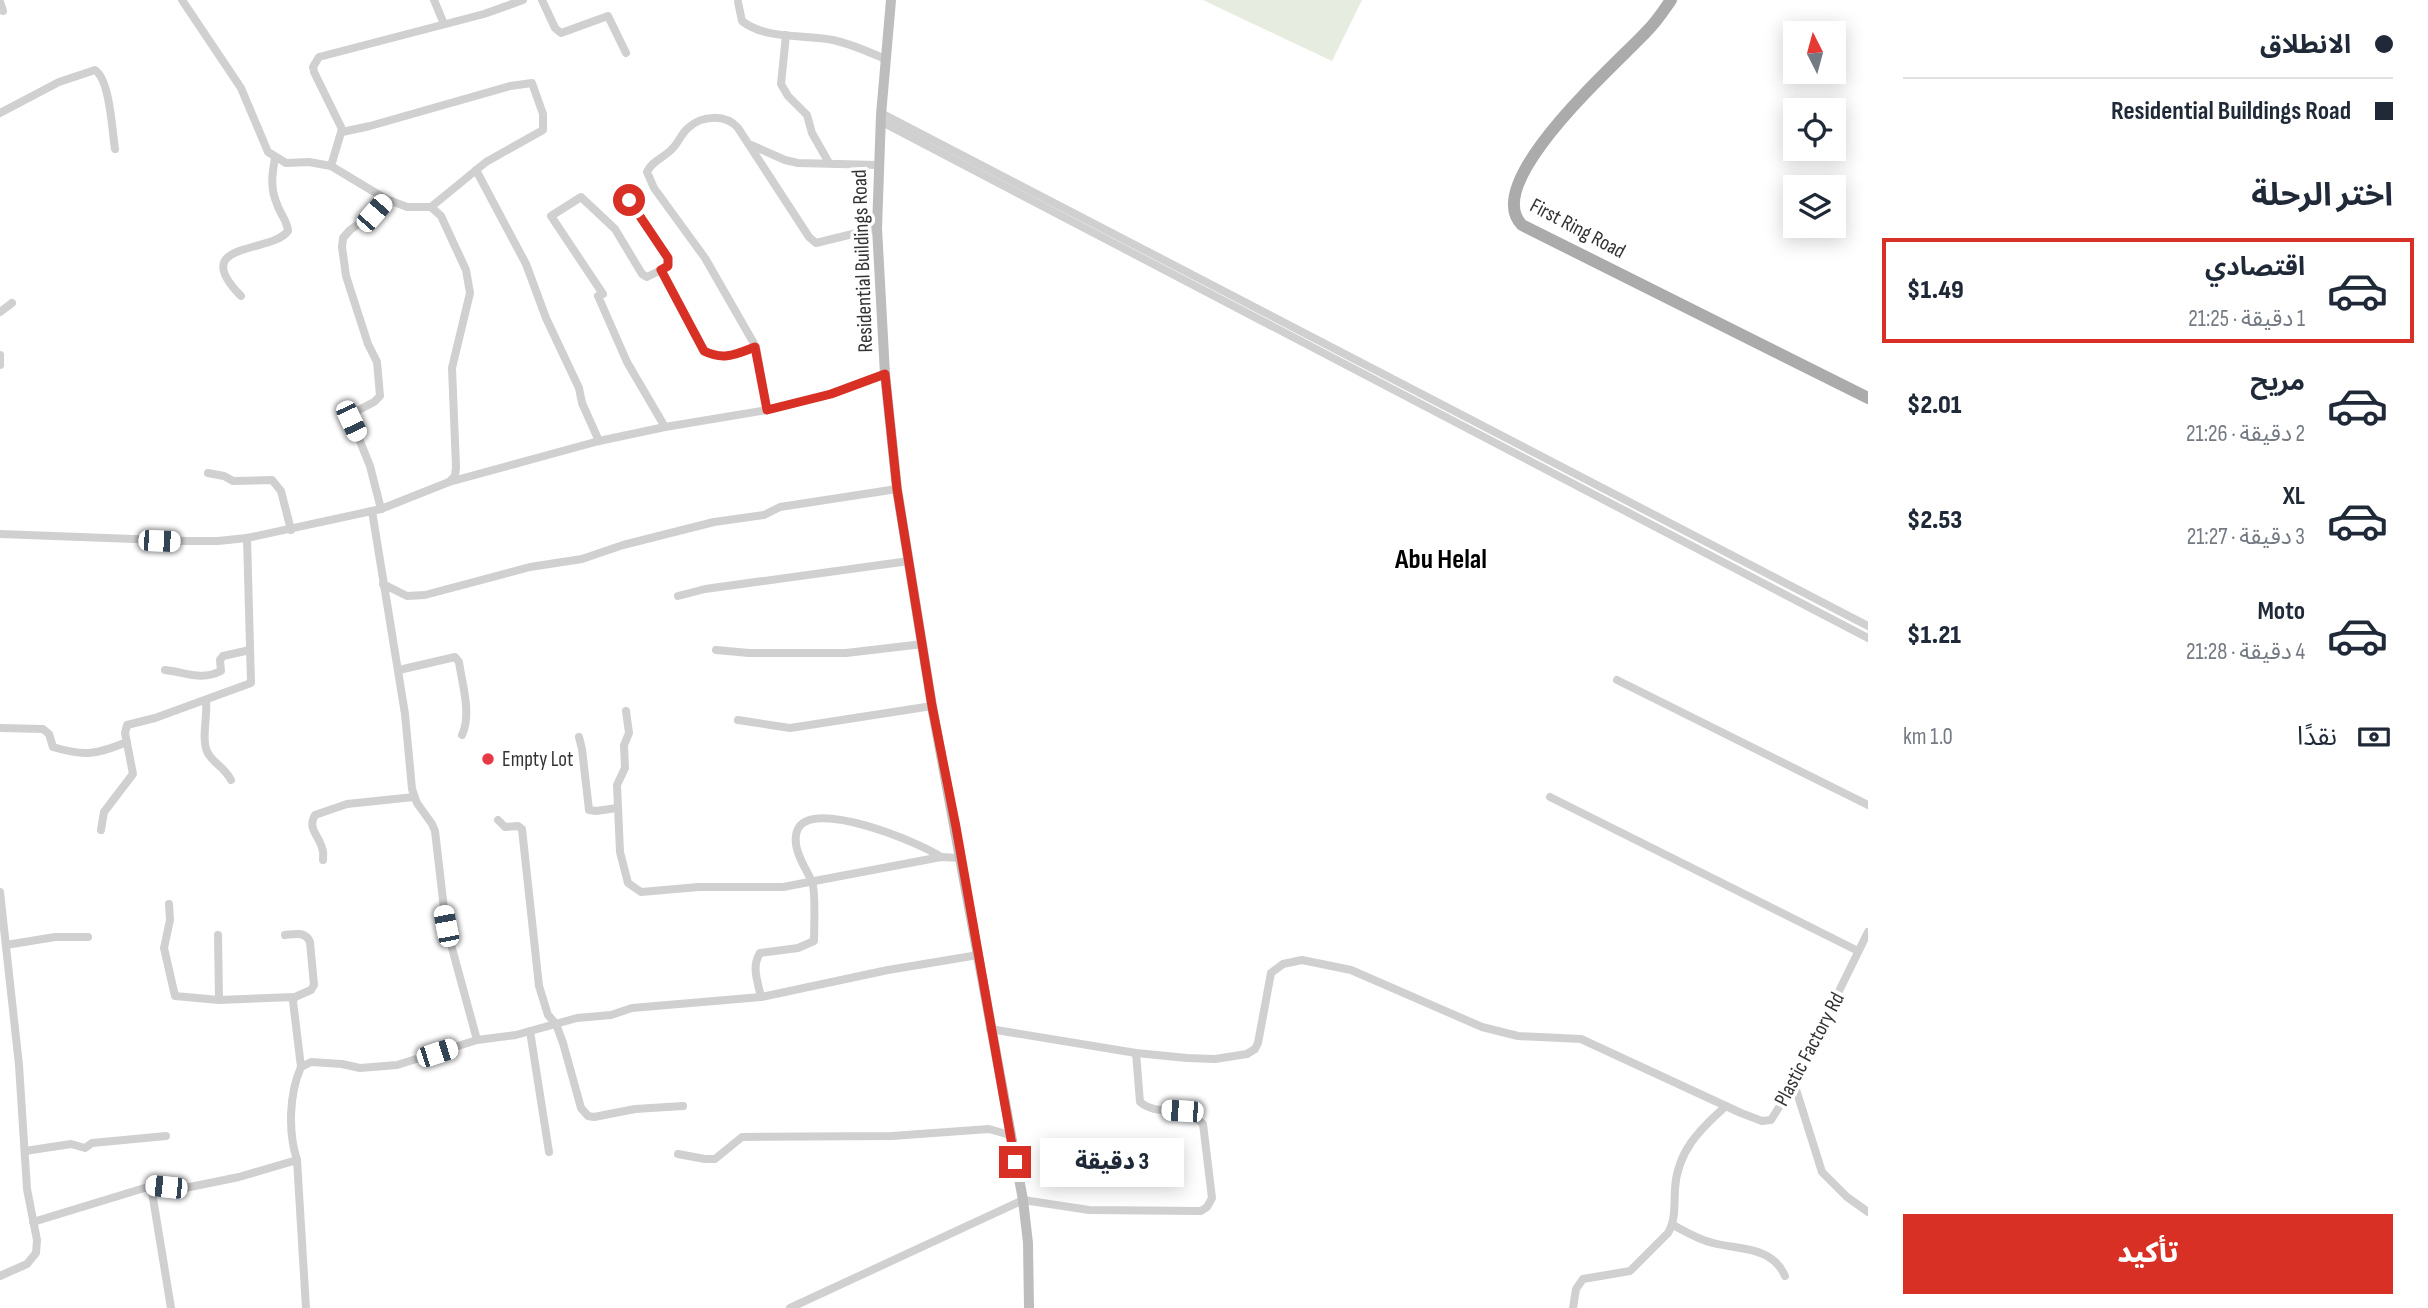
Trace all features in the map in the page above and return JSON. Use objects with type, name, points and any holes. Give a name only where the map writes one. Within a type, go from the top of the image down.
[{"type":"main road","name":"Residential Buildings Road","points":[[891,0],[878,165],[877,228],[885,374],[897,489],[932,706],[1023,1200],[1028,1242],[1029,1308]]},
{"type":"main road","name":"First Ring Road","points":[[1671,0],[1649,29],[1570,108],[1550,132],[1519,184],[1512,202],[1514,214],[1522,225],[1868,398]]},
{"type":"street","points":[[182,0],[241,88],[268,152],[286,163],[309,162],[331,166],[386,199],[407,207],[431,207],[476,170],[542,130],[542,114],[533,83],[510,86],[342,132]]},
{"type":"street","points":[[434,0],[444,24]]},
{"type":"street","points":[[331,166],[342,132],[314,72],[316,61],[325,55],[523,0]]},
{"type":"street","points":[[542,0],[555,28],[561,33],[608,16],[626,53]]},
{"type":"street","points":[[738,2],[741,21],[746,24],[786,35],[833,40],[886,59]]},
{"type":"street","points":[[786,35],[781,84],[788,96],[807,115],[812,133],[829,163]]},
{"type":"street","points":[[0,113],[59,82],[95,70],[101,75],[105,86],[115,149]]},
{"type":"street","points":[[881,117],[1868,626]]},
{"type":"street","points":[[881,117],[1868,638]]},
{"type":"street","points":[[767,410],[755,347],[705,258],[654,188],[647,172],[657,159],[673,148],[691,125],[703,120],[723,118],[732,121],[750,145],[773,184],[809,237],[816,243],[877,228]]},
{"type":"street","points":[[750,145],[798,163],[878,165]]},
{"type":"street","points":[[241,296],[226,278],[224,270],[228,257],[240,250],[277,240],[288,231],[271,181],[275,158]]},
{"type":"street","points":[[476,170],[526,264],[599,441]]},
{"type":"street","points":[[629,200],[668,258],[668,266],[647,277],[642,274],[615,229],[581,197],[551,216],[603,294],[598,296],[621,349],[665,427]]},
{"type":"street","points":[[381,509],[370,466],[351,419],[353,412],[374,402],[380,396],[378,365],[368,344],[346,276],[342,247],[343,238],[350,230],[374,213],[386,199]]},
{"type":"street","points":[[431,207],[441,216],[467,270],[470,293],[452,368],[456,467],[455,476],[449,482]]},
{"type":"street","points":[[661,270],[704,351],[715,356],[730,357],[755,347]]},
{"type":"street","points":[[0,312],[12,303]]},
{"type":"street","points":[[0,355],[0,365]]},
{"type":"street","points":[[0,534],[187,541],[247,538],[381,509],[449,482],[599,441],[767,410],[831,394],[885,374]]},
{"type":"street","points":[[208,473],[225,476],[233,481],[272,480],[281,491],[291,530]]},
{"type":"street","points":[[383,584],[402,595],[425,596],[530,567],[582,559],[623,545],[714,522],[764,515],[780,507],[897,489]]},
{"type":"street","points":[[372,511],[399,670],[414,797],[435,831],[444,917],[477,1040]]},
{"type":"street","points":[[101,830],[104,812],[132,777],[125,729],[129,724],[155,718],[251,683],[247,538]]},
{"type":"street","points":[[678,596],[705,589],[909,561]]},
{"type":"street","points":[[716,650],[749,653],[846,653],[923,643]]},
{"type":"street","points":[[165,670],[197,677],[217,674],[221,671],[220,660],[223,656],[250,650]]},
{"type":"street","points":[[399,670],[455,657],[459,662],[467,715],[463,735]]},
{"type":"street","points":[[1616,680],[1868,805]]},
{"type":"street","points":[[206,700],[205,745],[209,756],[225,768],[231,780]]},
{"type":"street","points":[[738,720],[790,728],[932,706]]},
{"type":"street","points":[[626,711],[629,733],[623,749],[625,768],[617,785],[617,808],[620,852],[628,883],[636,890],[783,887],[941,857],[961,858]]},
{"type":"street","points":[[0,728],[43,729],[53,747],[85,755],[103,752],[127,742]]},
{"type":"street","points":[[579,737],[589,810],[617,808]]},
{"type":"street","points":[[323,860],[322,845],[312,829],[315,815],[347,804],[414,797]]},
{"type":"street","points":[[1550,797],[1858,951]]},
{"type":"street","points":[[761,996],[755,972],[755,961],[760,953],[798,948],[814,941],[813,882],[802,864],[796,832],[804,823],[816,817],[853,822],[918,845],[941,857]]},
{"type":"street","points":[[498,820],[502,826],[518,826],[522,831],[538,985],[548,1015],[556,1024],[563,1043],[581,1108],[588,1116],[594,1117],[635,1109],[682,1105]]},
{"type":"street","points":[[0,892],[19,1065],[27,1189],[37,1240],[36,1253],[27,1264],[0,1276]]},
{"type":"street","points":[[169,904],[170,920],[164,948],[174,994],[180,997],[219,1000],[295,997],[311,990],[314,985],[310,942],[302,934],[285,935]]},
{"type":"street","name":"Plastic Factory Rd","points":[[1726,1106],[1762,1121],[1771,1120],[1794,1083],[1868,932]]},
{"type":"street","points":[[218,935],[219,1000]]},
{"type":"street","points":[[6,945],[55,937],[89,937]]},
{"type":"street","points":[[301,1067],[311,1062],[360,1068],[397,1065],[477,1040],[530,1031],[578,1018],[611,1015],[632,1008],[761,996],[978,954]]},
{"type":"street","points":[[990,1029],[1136,1054],[1215,1059],[1247,1055],[1255,1049],[1258,1042],[1271,973],[1283,964],[1302,960],[1351,970],[1471,1023],[1501,1033],[1581,1040],[1726,1106],[1698,1132],[1684,1154],[1675,1179],[1673,1225],[1664,1238],[1630,1271],[1583,1279],[1576,1289],[1573,1308]]},
{"type":"street","points":[[295,997],[293,1007],[301,1067],[295,1079],[292,1142],[297,1160],[306,1308]]},
{"type":"street","points":[[530,1031],[549,1152]]},
{"type":"street","points":[[790,1308],[1023,1200],[1089,1210],[1201,1210],[1207,1207],[1212,1198],[1203,1124],[1182,1111],[1148,1108],[1140,1102],[1136,1054]]},
{"type":"street","points":[[1794,1083],[1822,1172],[1847,1197],[1868,1212]]},
{"type":"street","points":[[678,1154],[715,1158],[742,1137],[834,1138],[989,1129],[1010,1135]]},
{"type":"street","points":[[25,1151],[71,1144],[85,1148],[92,1143],[166,1136]]},
{"type":"street","points":[[33,1222],[151,1186],[180,1189],[239,1177],[297,1160]]},
{"type":"street","points":[[151,1186],[171,1308]]},
{"type":"street","points":[[1673,1225],[1713,1243],[1768,1256],[1778,1264],[1785,1276]]},
{"type":"shaded area","points":[[1203,0],[1362,0],[1332,61]]},
{"type":"place","name":"Empty Lot","points":[[488,759]]},
{"type":"district","name":"Abu Helal","points":[[1441,558]]},
{"type":"route","points":[[629,200],[668,258],[668,266],[661,270],[694,337],[704,351],[715,356],[730,357],[755,347],[767,410],[831,394],[885,374],[897,489],[932,706],[1015,1162]]}]
